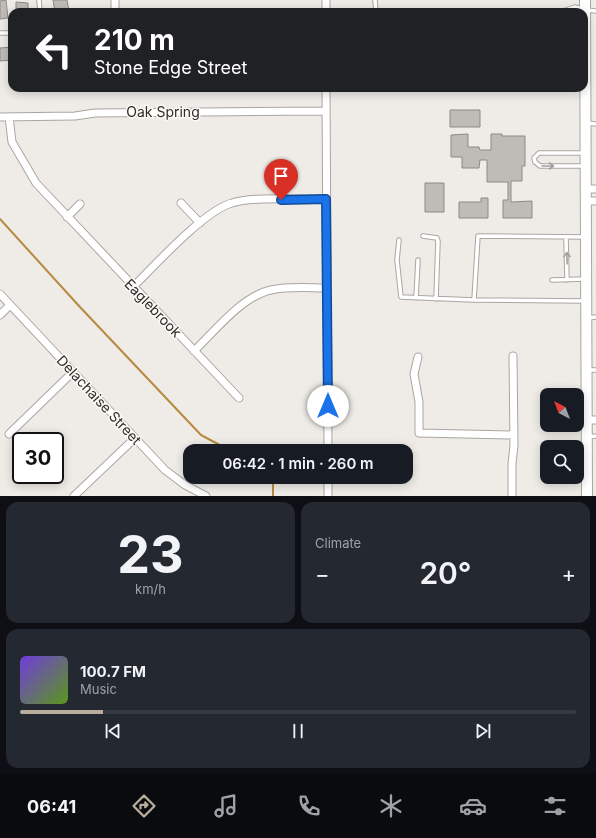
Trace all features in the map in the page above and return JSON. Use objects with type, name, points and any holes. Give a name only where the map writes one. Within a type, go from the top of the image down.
[{"type":"main road","points":[[585,92],[585,153],[591,189],[591,201],[586,237],[586,301],[591,318],[591,437],[587,496]]},
{"type":"street","points":[[326,92],[328,444]]},
{"type":"street","name":"Oak Spring","points":[[0,117],[75,116],[95,113],[326,111]]},
{"type":"street","name":"Eaglebrook","points":[[9,117],[10,132],[15,150],[36,183],[239,398]]},
{"type":"street","points":[[133,287],[200,223],[218,208],[237,201],[326,199]]},
{"type":"street","points":[[182,203],[200,223]]},
{"type":"street","points":[[67,217],[80,204]]},
{"type":"street","points":[[194,351],[242,305],[260,294],[286,288],[327,288]]},
{"type":"street","name":"Delachaise Street","points":[[0,294],[135,438],[175,478],[203,496]]},
{"type":"street","points":[[0,315],[10,305]]},
{"type":"street","points":[[512,496],[514,435],[513,356]]},
{"type":"street","points":[[418,357],[414,374],[419,402],[420,433],[514,435]]},
{"type":"street","points":[[8,434],[73,372]]},
{"type":"street","points":[[74,496],[135,438]]},
{"type":"street","points":[[328,484],[328,496]]},
{"type":"lane","points":[[572,8],[585,5],[596,11]]},
{"type":"lane","points":[[585,123],[596,124]]},
{"type":"lane","points":[[585,153],[539,153],[534,156],[534,160],[540,166],[586,166]]},
{"type":"lane","points":[[423,236],[437,238],[438,241],[436,299]]},
{"type":"lane","points":[[474,300],[478,236],[586,237]]},
{"type":"lane","points":[[566,237],[567,280]]},
{"type":"lane","points":[[399,240],[397,260],[401,297],[474,300],[586,301]]},
{"type":"lane","points":[[416,298],[418,260]]},
{"type":"lane","points":[[552,280],[586,279]]},
{"type":"building","points":[[6,0],[8,18],[0,19],[0,1]]},
{"type":"building","points":[[53,0],[67,0],[68,8],[54,8]]},
{"type":"building","points":[[16,2],[28,3],[28,8],[16,8]]},
{"type":"building","points":[[8,47],[8,60],[0,61],[0,48]]},
{"type":"building","points":[[450,110],[480,110],[480,127],[450,127]]},
{"type":"building","points":[[468,134],[468,147],[479,147],[480,150],[491,150],[491,134],[502,134],[502,136],[525,136],[525,166],[522,166],[522,181],[511,181],[511,202],[532,201],[532,218],[503,218],[503,200],[508,200],[508,182],[487,182],[487,160],[480,160],[479,168],[462,168],[462,157],[451,157],[451,135]]},
{"type":"building","points":[[425,183],[444,183],[444,212],[425,212]]},
{"type":"building","points":[[481,198],[488,198],[488,218],[459,218],[459,202],[481,202]]},
{"type":"waterway","points":[[0,219],[79,306],[201,435],[218,444]]},
{"type":"waterway","points":[[273,484],[273,496]]},
{"type":"route","points":[[281,200],[326,199],[328,406]]}]
